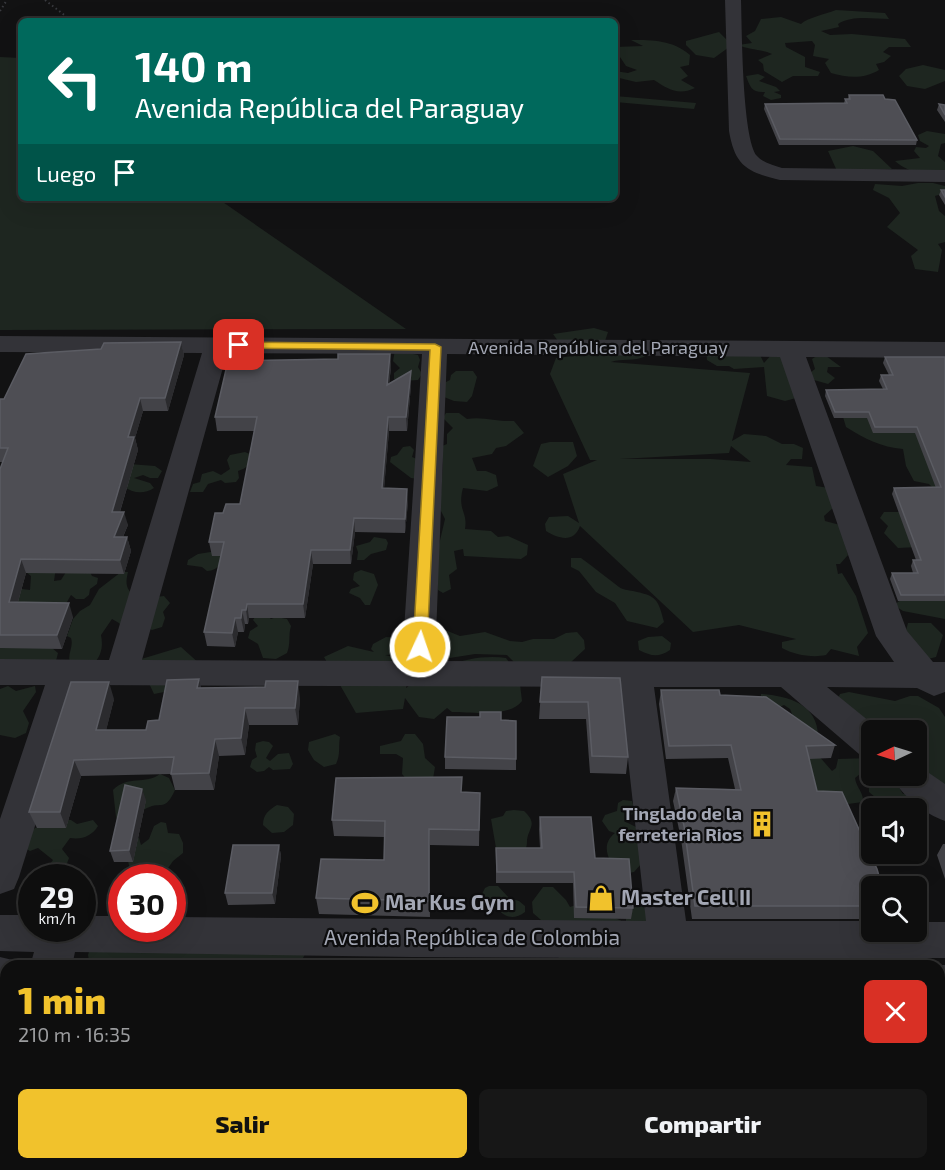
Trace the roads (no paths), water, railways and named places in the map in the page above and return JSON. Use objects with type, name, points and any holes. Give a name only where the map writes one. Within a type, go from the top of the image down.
[{"type":"street","points":[[734,0],[738,113],[741,143],[746,157],[762,168],[780,174],[945,176]]},
{"type":"street","name":"Avenida República del Paraguay","points":[[0,344],[945,351]]},
{"type":"street","points":[[122,672],[217,345]]},
{"type":"street","points":[[418,674],[435,347]]},
{"type":"street","points":[[790,349],[892,636],[938,680]]},
{"type":"street","points":[[0,672],[790,676],[938,680]]},
{"type":"street","points":[[0,877],[66,672]]},
{"type":"street","points":[[636,675],[669,952]]},
{"type":"street","points":[[790,676],[861,735]]},
{"type":"street","points":[[921,786],[945,806]]},
{"type":"street","name":"Avenida República de Colombia","points":[[0,933],[55,950],[769,953],[945,940]]},
{"type":"place","name":"Tinglado de la ferreteria Rios","points":[[762,824]]},
{"type":"place","name":"Master Cell II","points":[[601,898]]},
{"type":"place","name":"Mar Kus Gym","points":[[365,903]]}]
